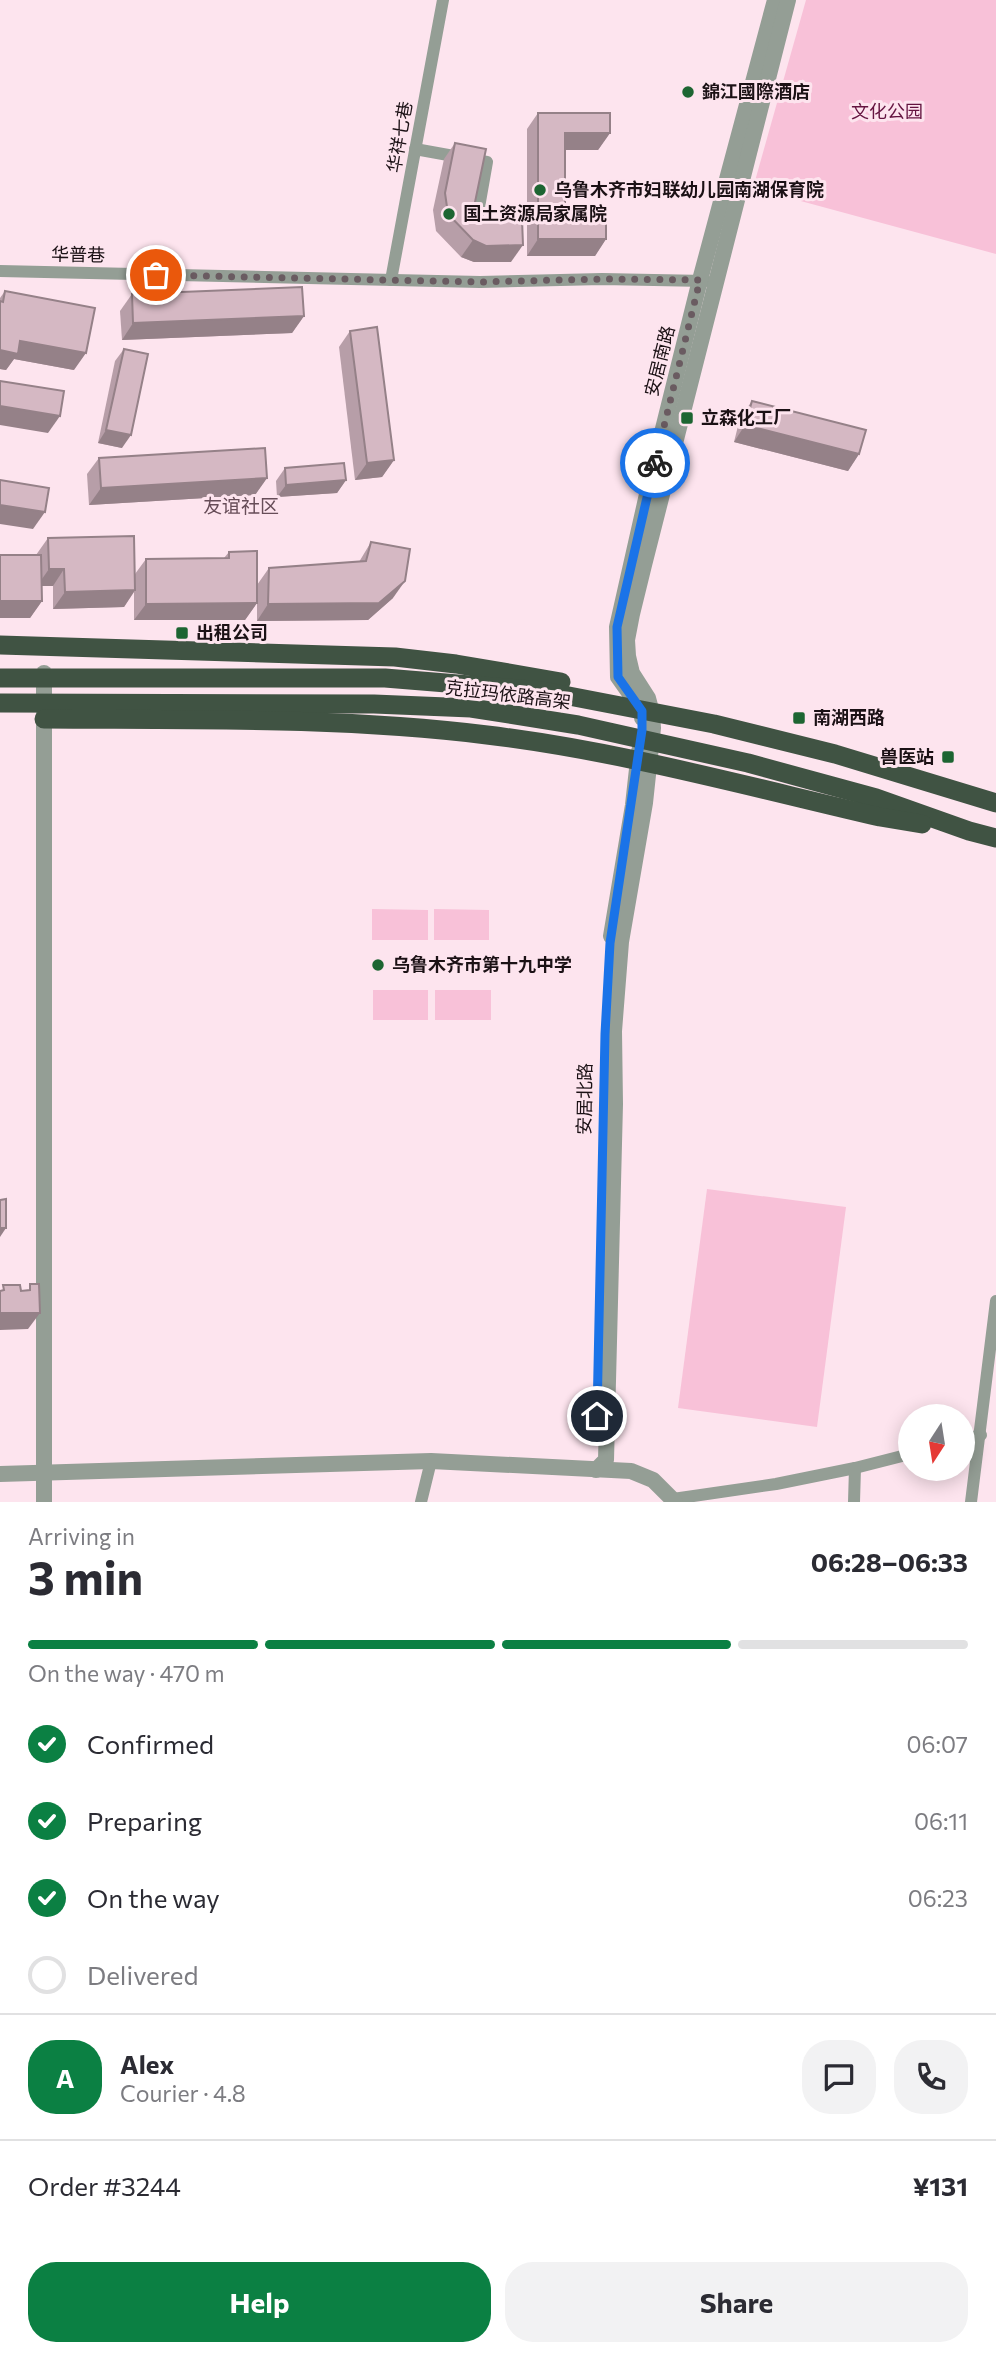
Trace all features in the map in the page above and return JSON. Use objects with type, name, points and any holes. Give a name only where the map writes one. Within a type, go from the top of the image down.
[{"type":"highway","points":[[0,645],[314,653],[443,662],[572,683],[713,724]]},
{"type":"highway","name":"克拉玛依路高架","points":[[0,678],[385,678],[543,691],[713,724],[835,754],[996,803]]},
{"type":"highway","name":"克拉玛依路高架","points":[[0,704],[374,704],[471,708],[578,725],[748,763],[876,798],[996,838]]},
{"type":"highway","points":[[44,719],[346,723],[486,734],[584,749],[880,817],[969,831]]},
{"type":"highway","points":[[835,754],[996,790]]},
{"type":"street","name":"华祥七巷","points":[[391,280],[443,0]]},
{"type":"street","name":"安居南路","points":[[646,737],[642,711],[618,677],[617,627],[700,280],[775,0]]},
{"type":"street","name":"安居南路","points":[[646,737],[652,713],[648,698],[632,673],[627,640],[647,551],[789,0]]},
{"type":"street","points":[[415,149],[487,162],[478,214]]},
{"type":"street","name":"华普巷","points":[[0,271],[480,282],[602,279],[700,280],[717,283]]},
{"type":"street","points":[[44,673],[44,1502]]},
{"type":"street","name":"安居北路","points":[[601,1465],[605,1034],[610,943],[646,737]]},
{"type":"street","points":[[971,1502],[996,1301]]},
{"type":"street","points":[[975,1437],[981,1435]]},
{"type":"street","points":[[0,1474],[431,1461],[601,1465],[631,1471],[653,1480],[680,1500],[776,1484],[898,1457]]},
{"type":"street","points":[[421,1502],[431,1461]]},
{"type":"street","points":[[855,1468],[855,1502]]},
{"type":"green space","name":"文化公园","points":[[806,0],[996,0],[996,254],[753,188]]},
{"type":"green space","points":[[372,909],[428,910],[428,940],[372,940]]},
{"type":"green space","points":[[434,909],[489,910],[489,940],[434,940]]},
{"type":"green space","points":[[373,990],[428,990],[428,1020],[373,1020]]},
{"type":"green space","points":[[435,990],[491,990],[491,1020],[435,1020]]},
{"type":"green space","points":[[707,1189],[846,1207],[817,1427],[678,1408]]},
{"type":"building","points":[[538,113],[610,113],[610,133],[565,133],[565,214],[606,214],[606,239],[538,239]]},
{"type":"building","points":[[455,143],[486,149],[475,202],[484,219],[522,219],[523,245],[486,246],[473,240],[448,214],[445,193]]},
{"type":"building","points":[[302,287],[304,316],[133,323],[132,294]]},
{"type":"building","points":[[5,291],[95,308],[86,353],[20,341],[18,354],[0,350],[0,301],[3,302]]},
{"type":"building","points":[[377,327],[394,460],[367,463],[350,331]]},
{"type":"building","points":[[124,349],[148,354],[131,435],[106,430]]},
{"type":"building","points":[[0,381],[64,391],[60,416],[0,406]]},
{"type":"building","points":[[752,401],[866,430],[859,454],[745,425]]},
{"type":"building","points":[[265,448],[267,478],[101,488],[99,458]]},
{"type":"building","points":[[344,463],[346,480],[286,485],[285,468]]},
{"type":"building","points":[[0,480],[49,488],[45,512],[0,505]]},
{"type":"building","points":[[134,536],[135,590],[65,592],[64,569],[49,569],[48,538]]},
{"type":"building","points":[[371,542],[410,549],[405,581],[379,603],[268,604],[269,568],[366,561]]},
{"type":"building","points":[[257,551],[257,603],[146,604],[146,559],[229,558],[229,552]]},
{"type":"building","points":[[0,555],[41,555],[42,601],[0,601]]},
{"type":"building","points":[[6,1199],[6,1228],[0,1228],[0,1200]]},
{"type":"building","points":[[30,1284],[39,1284],[40,1313],[0,1313],[0,1291],[4,1290],[3,1285],[20,1285],[21,1291],[30,1290]]},
{"type":"way so far","points":[[156,275],[480,282],[700,280],[655,463]]},
{"type":"place","name":"錦江國際酒店","points":[[688,92]]},
{"type":"place","name":"乌鲁木齐市妇联幼儿园南湖保育院","points":[[540,190]]},
{"type":"place","name":"国土资源局家属院","points":[[449,214]]},
{"type":"place","name":"立森化工厂","points":[[687,418]]},
{"type":"place","name":"出租公司","points":[[182,633]]},
{"type":"place","name":"南湖西路","points":[[799,718]]},
{"type":"place","name":"兽医站","points":[[948,757]]},
{"type":"place","name":"乌鲁木齐市第十九中学","points":[[378,965]]},
{"type":"district","name":"友谊社区","points":[[241,506]]},
{"type":"route","points":[[597,1416],[605,1034],[610,943],[642,730],[642,711],[618,677],[617,627],[655,463]]}]
